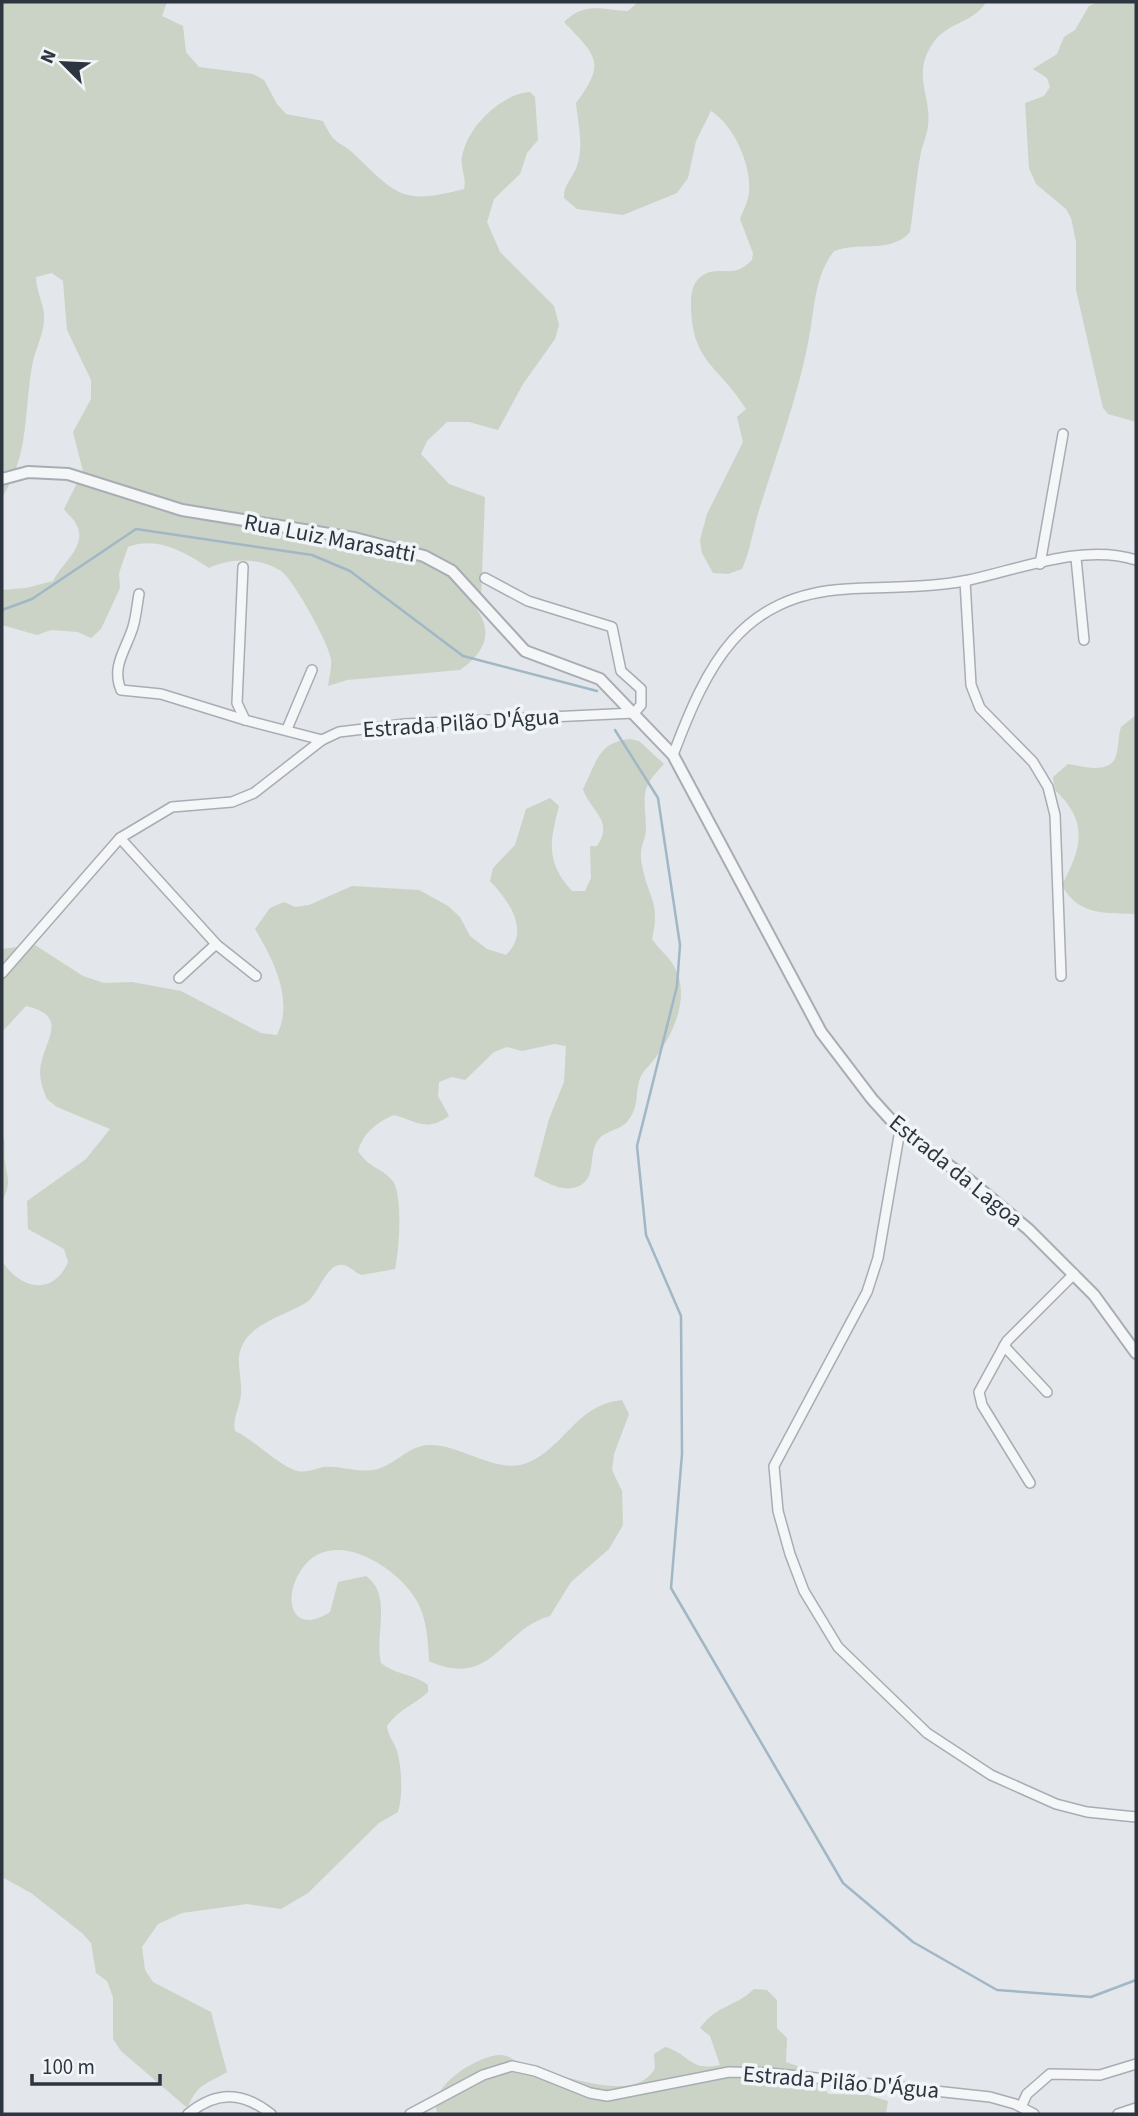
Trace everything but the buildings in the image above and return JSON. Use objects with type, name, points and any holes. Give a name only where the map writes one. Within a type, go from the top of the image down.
[{"type":"street","points":[[1040,564],[1063,433]]},
{"type":"street","name":"Rua Luiz Marasatti","points":[[2,479],[28,472],[68,474],[182,510],[354,538],[424,556],[452,571],[525,650],[600,679],[673,755]]},
{"type":"street","points":[[673,755],[695,696],[719,659],[753,621],[774,605],[811,593],[965,581],[1076,558],[1104,555],[1136,560]]},
{"type":"street","points":[[1076,558],[1084,640]]},
{"type":"street","points":[[243,567],[235,694],[245,720]]},
{"type":"street","points":[[485,578],[528,601],[612,627],[621,671],[641,689],[641,705],[634,713]]},
{"type":"street","points":[[965,581],[971,685],[980,708],[1033,762],[1048,786],[1055,815],[1061,975]]},
{"type":"street","points":[[139,594],[132,630],[118,661],[117,676],[121,690],[161,694],[322,740]]},
{"type":"street","points":[[287,729],[312,670]]},
{"type":"street","name":"Estrada Pilão D'Água","points":[[2,973],[120,838],[172,807],[232,802],[254,793],[322,740],[348,731],[405,724],[634,713]]},
{"type":"street","name":"Estrada da Lagoa","points":[[673,755],[821,1032],[900,1130],[979,1188],[1028,1229],[1094,1295],[1136,1353]]},
{"type":"street","points":[[120,838],[216,944],[256,976]]},
{"type":"street","points":[[179,978],[216,944]]},
{"type":"street","points":[[900,1130],[878,1258],[867,1292],[774,1466],[773,1479],[778,1511],[790,1554],[804,1591],[838,1647],[927,1733],[991,1775],[1056,1804],[1087,1812],[1136,1816]]},
{"type":"street","points":[[1030,1483],[979,1398],[1004,1346],[1074,1274]]},
{"type":"street","points":[[1004,1346],[1046,1392]]},
{"type":"street","points":[[1021,2107],[1027,2094],[1050,2074],[1100,2075],[1136,2064]]},
{"type":"street","name":"Estrada Pilão D'Água","points":[[410,2114],[483,2075],[512,2067],[536,2071],[590,2094],[607,2096],[693,2077],[729,2072],[770,2073],[990,2097],[1034,2114]]},
{"type":"street","points":[[188,2114],[210,2098],[229,2095],[248,2100],[271,2114]]},
{"type":"street","points":[[1118,2114],[1136,2108]]},
{"type":"green space","points":[[2,2],[167,2],[162,16],[183,26],[186,52],[199,67],[253,74],[264,80],[277,104],[286,114],[323,121],[334,139],[381,180],[402,193],[414,196],[464,189],[462,157],[478,124],[508,99],[530,92],[535,97],[538,140],[527,153],[520,174],[494,199],[487,222],[500,252],[554,306],[559,325],[555,339],[523,384],[498,430],[469,422],[447,422],[427,441],[421,454],[449,484],[485,497],[481,599],[475,607],[484,625],[484,642],[475,657],[460,670],[347,680],[328,686],[331,662],[329,651],[302,599],[281,571],[264,563],[245,560],[226,562],[209,568],[180,551],[150,543],[128,547],[119,573],[120,588],[101,629],[91,638],[78,632],[51,630],[37,635],[2,625],[2,590],[26,588],[53,581],[77,546],[79,530],[64,509],[83,471],[73,432],[91,399],[91,380],[67,330],[63,281],[52,273],[36,277],[44,324],[33,361],[25,431],[18,464],[2,498]]},
{"type":"green space","points":[[638,2],[986,2],[975,14],[939,36],[923,65],[928,126],[919,162],[910,232],[894,243],[834,251],[822,272],[798,385],[748,554],[742,569],[728,574],[713,573],[702,553],[700,540],[707,514],[743,442],[737,417],[746,409],[701,351],[692,323],[691,303],[695,284],[703,275],[715,271],[733,271],[752,260],[753,253],[740,219],[748,196],[749,182],[740,147],[727,126],[711,111],[696,141],[688,178],[677,193],[623,215],[577,209],[564,198],[580,151],[576,103],[592,78],[594,60],[584,43],[564,22],[579,11],[628,11]]},
{"type":"green space","points":[[1099,2],[1136,2],[1136,422],[1108,414],[1103,408],[1076,290],[1076,242],[1071,218],[1066,209],[1036,184],[1029,168],[1025,103],[1044,96],[1050,87],[1047,78],[1033,69],[1057,54],[1064,37],[1075,30],[1089,6]]},
{"type":"green space","points":[[1136,715],[1136,914],[1094,911],[1076,902],[1062,885],[1074,859],[1079,835],[1073,813],[1055,790],[1053,777],[1068,764],[1095,768],[1108,766],[1116,756],[1121,727]]},
{"type":"green space","points":[[630,739],[639,741],[664,764],[650,780],[645,793],[646,828],[641,859],[653,900],[655,916],[652,939],[670,960],[681,987],[675,1024],[639,1080],[636,1104],[631,1116],[626,1123],[604,1135],[595,1144],[591,1171],[585,1182],[579,1186],[561,1188],[534,1176],[549,1119],[564,1082],[566,1046],[554,1044],[522,1051],[507,1047],[494,1052],[465,1080],[452,1077],[439,1082],[438,1096],[449,1116],[441,1121],[428,1125],[394,1115],[376,1125],[363,1139],[358,1151],[387,1175],[395,1186],[399,1222],[395,1269],[362,1275],[346,1266],[338,1265],[328,1273],[307,1302],[266,1322],[248,1336],[239,1357],[241,1394],[234,1426],[235,1431],[282,1464],[300,1471],[323,1467],[374,1470],[416,1448],[429,1445],[516,1466],[540,1456],[593,1410],[606,1403],[622,1400],[629,1414],[614,1454],[612,1470],[622,1491],[623,1525],[609,1549],[571,1582],[550,1616],[533,1623],[482,1663],[468,1668],[451,1668],[429,1661],[425,1624],[418,1603],[397,1577],[383,1566],[349,1551],[332,1550],[317,1555],[304,1566],[293,1589],[293,1610],[298,1617],[316,1619],[330,1612],[338,1582],[366,1576],[374,1584],[381,1604],[381,1663],[423,1681],[428,1685],[428,1692],[396,1715],[387,1726],[400,1765],[398,1812],[379,1823],[308,1893],[281,1909],[247,1904],[182,1913],[158,1924],[142,1947],[145,1970],[153,1982],[211,2012],[227,2072],[200,2088],[188,2107],[121,2051],[113,2039],[113,1997],[107,1981],[96,1973],[91,1943],[31,1893],[2,1877],[2,1261],[18,1278],[36,1285],[54,1281],[62,1273],[68,1262],[64,1249],[28,1229],[27,1201],[86,1159],[110,1129],[57,1107],[47,1099],[40,1072],[51,1032],[48,1017],[26,1006],[2,1032],[2,949],[35,945],[83,976],[104,983],[132,982],[181,991],[261,1033],[277,1035],[282,1022],[283,995],[275,967],[255,929],[270,908],[284,902],[295,907],[309,905],[352,886],[419,890],[448,906],[460,917],[470,936],[487,949],[506,955],[517,936],[517,926],[510,907],[490,881],[493,868],[515,845],[526,809],[550,798],[559,806],[552,841],[554,861],[572,891],[585,891],[591,878],[590,846],[597,846],[603,829],[599,816],[583,789],[605,749],[611,744]]},
{"type":"green space","points":[[2,1133],[8,1182],[2,1202]]},
{"type":"green space","points":[[754,1989],[767,1990],[777,2000],[777,2028],[787,2038],[786,2062],[803,2068],[829,2094],[868,2095],[888,2101],[886,2114],[438,2114],[436,2104],[446,2084],[467,2067],[500,2055],[510,2058],[535,2074],[611,2086],[624,2086],[647,2078],[655,2068],[654,2054],[665,2047],[695,2064],[720,2065],[710,2036],[700,2028],[713,2014],[740,2000]]},
{"type":"waterway","points":[[2,610],[32,599],[136,529],[312,555],[350,571],[463,656],[597,691]]},
{"type":"waterway","points":[[615,730],[658,798],[680,945],[677,986],[637,1146],[646,1235],[681,1316],[682,1454],[671,1588],[843,1883],[913,1942],[997,1990],[1091,1997],[1136,1980]]}]
